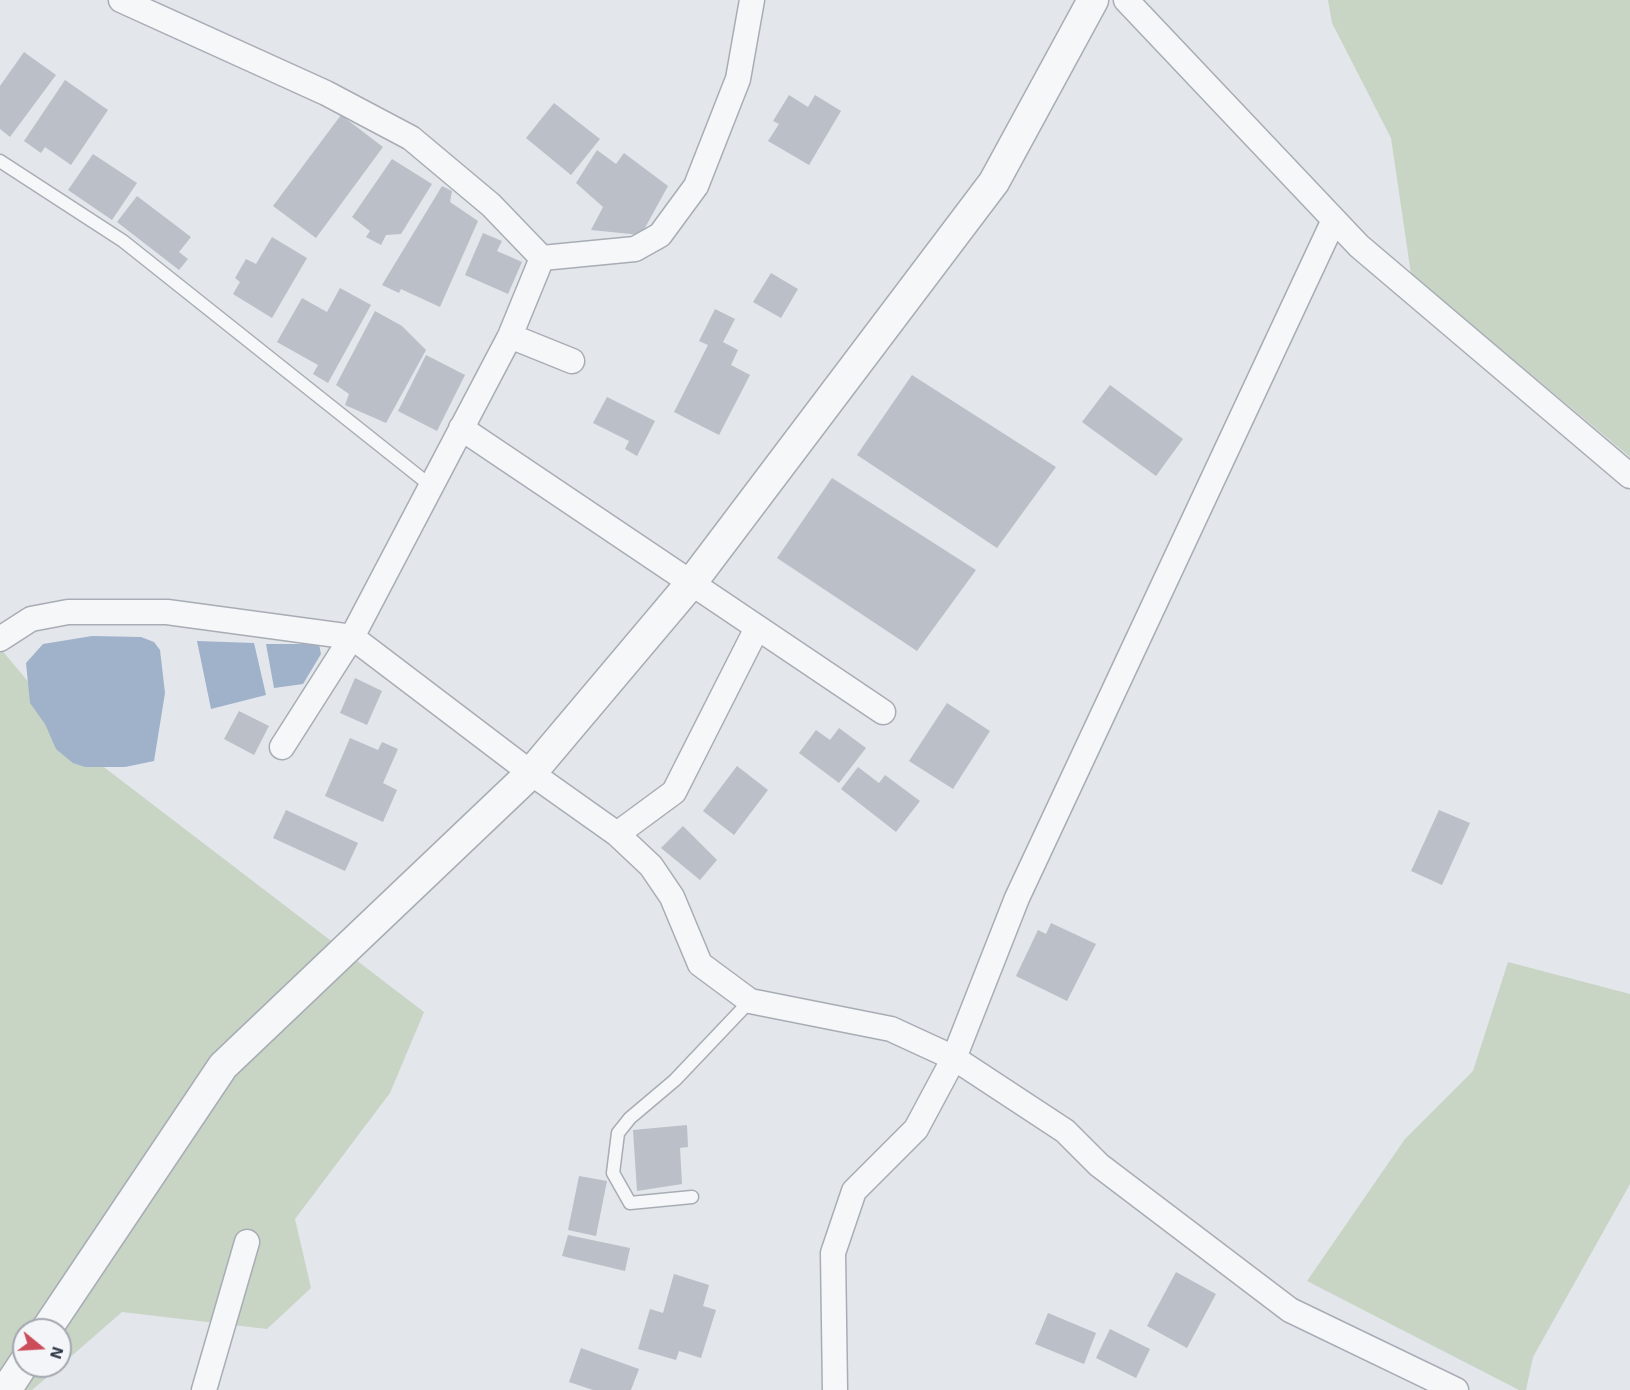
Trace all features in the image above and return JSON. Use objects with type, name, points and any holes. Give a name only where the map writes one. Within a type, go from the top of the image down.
[{"type":"street","points":[[121,0],[326,93],[411,138],[491,205],[542,258]]},
{"type":"street","points":[[542,258],[635,249],[660,235],[696,186],[738,79],[752,0]]},
{"type":"street","points":[[54,1318],[223,1066],[531,773],[692,582],[994,182],[1093,0]]},
{"type":"street","points":[[1126,0],[1333,222],[1630,476]]},
{"type":"street","points":[[835,1390],[833,1253],[855,1191],[916,1129],[954,1058],[1017,898],[1333,222]]},
{"type":"street","points":[[282,747],[352,637],[510,336],[542,258]]},
{"type":"street","points":[[510,336],[573,361]]},
{"type":"street","points":[[461,428],[883,712]]},
{"type":"street","points":[[0,639],[31,619],[68,612],[167,612],[352,637],[531,773],[617,834],[651,866],[672,897],[700,964],[750,1001],[891,1029],[954,1058],[1065,1131],[1099,1165],[1290,1310],[1456,1390]]},
{"type":"street","points":[[617,834],[674,792],[757,628]]},
{"type":"street","points":[[204,1390],[247,1242]]},
{"type":"lane","points":[[0,161],[123,241],[431,486]]},
{"type":"lane","points":[[692,1197],[630,1203],[613,1173],[618,1133],[630,1118],[675,1080],[750,1001]]},
{"type":"green space","points":[[1328,0],[1630,0],[1630,457],[1411,274],[1391,138],[1332,23]]},
{"type":"green space","points":[[0,648],[92,758],[424,1012],[390,1093],[295,1219],[311,1288],[267,1329],[122,1312],[72,1356],[72,1318],[12,1318],[12,1378],[46,1378],[32,1390],[0,1390]]},
{"type":"green space","points":[[1508,962],[1630,994],[1630,1184],[1533,1357],[1526,1390],[1519,1390],[1307,1281],[1405,1139],[1473,1071]]},
{"type":"water","points":[[92,636],[141,637],[154,642],[160,650],[165,693],[154,761],[125,767],[85,767],[73,763],[56,749],[45,724],[30,703],[26,663],[43,644]]},
{"type":"water","points":[[197,641],[254,643],[266,695],[211,709]]},
{"type":"water","points":[[266,644],[319,644],[321,654],[303,684],[274,688]]},
{"type":"building","points":[[24,52],[56,75],[10,137],[0,129],[0,86]]},
{"type":"building","points":[[65,80],[108,110],[71,165],[45,147],[41,153],[24,141]]},
{"type":"building","points":[[789,95],[808,107],[815,95],[841,111],[809,165],[768,141],[779,124],[773,121]]},
{"type":"building","points":[[554,103],[600,139],[571,175],[526,138]]},
{"type":"building","points":[[341,115],[383,147],[316,238],[273,206]]},
{"type":"building","points":[[597,150],[616,164],[624,153],[668,186],[641,235],[591,230],[603,207],[576,183]]},
{"type":"building","points":[[93,154],[137,183],[112,220],[68,190]]},
{"type":"building","points":[[392,159],[432,184],[401,234],[386,235],[381,245],[366,237],[370,231],[352,217]]},
{"type":"building","points":[[442,186],[452,191],[450,202],[478,221],[440,307],[401,289],[399,293],[382,285]]},
{"type":"building","points":[[137,196],[191,237],[179,252],[188,259],[179,270],[117,222]]},
{"type":"building","points":[[483,233],[502,241],[497,251],[522,262],[508,294],[465,275]]},
{"type":"building","points":[[272,237],[307,258],[272,318],[233,294],[240,282],[235,278],[246,259],[256,264]]},
{"type":"building","points":[[771,273],[798,289],[781,318],[753,302]]},
{"type":"building","points":[[340,288],[371,305],[328,383],[313,374],[318,365],[277,342],[302,298],[327,312]]},
{"type":"building","points":[[715,309],[735,319],[723,342],[738,350],[731,365],[750,375],[719,435],[674,412],[708,345],[699,341]]},
{"type":"building","points":[[375,311],[402,326],[426,350],[386,423],[345,405],[349,394],[336,385]]},
{"type":"building","points":[[426,355],[465,375],[437,431],[398,411]]},
{"type":"building","points":[[912,375],[1056,467],[997,548],[857,455]]},
{"type":"building","points":[[1110,385],[1183,439],[1156,476],[1082,422]]},
{"type":"building","points":[[607,397],[655,421],[637,456],[625,449],[629,441],[593,423]]},
{"type":"building","points":[[832,478],[976,570],[917,651],[777,558]]},
{"type":"building","points":[[355,678],[382,691],[367,725],[340,713]]},
{"type":"building","points":[[947,703],[990,731],[953,789],[909,761]]},
{"type":"building","points":[[239,711],[269,726],[254,755],[224,739]]},
{"type":"building","points":[[839,728],[866,748],[839,783],[799,753],[816,730],[830,740]]},
{"type":"building","points":[[350,738],[378,750],[382,742],[398,749],[383,783],[397,790],[383,822],[325,796]]},
{"type":"building","points":[[737,766],[768,790],[734,835],[703,811]]},
{"type":"building","points":[[858,767],[879,783],[885,775],[920,801],[896,832],[841,789]]},
{"type":"building","points":[[286,810],[358,843],[345,871],[273,838]]},
{"type":"building","points":[[1439,810],[1470,823],[1442,885],[1411,871]]},
{"type":"building","points":[[683,826],[717,860],[700,880],[661,848]]},
{"type":"building","points":[[1051,923],[1096,944],[1067,1001],[1016,976],[1038,930],[1046,934]]},
{"type":"building","points":[[687,1125],[688,1147],[680,1148],[682,1184],[637,1191],[633,1130]]},
{"type":"building","points":[[579,1176],[607,1181],[596,1236],[568,1230]]},
{"type":"building","points":[[568,1235],[630,1248],[625,1271],[562,1256]]},
{"type":"building","points":[[1176,1272],[1216,1294],[1187,1348],[1147,1326]]},
{"type":"building","points":[[674,1274],[709,1285],[703,1306],[716,1310],[701,1358],[679,1351],[676,1360],[638,1349],[650,1309],[663,1313]]},
{"type":"building","points":[[1048,1313],[1096,1333],[1084,1364],[1035,1344]]},
{"type":"building","points":[[1110,1329],[1150,1349],[1136,1378],[1096,1358]]},
{"type":"building","points":[[581,1348],[639,1369],[631,1390],[593,1390],[569,1382]]}]
